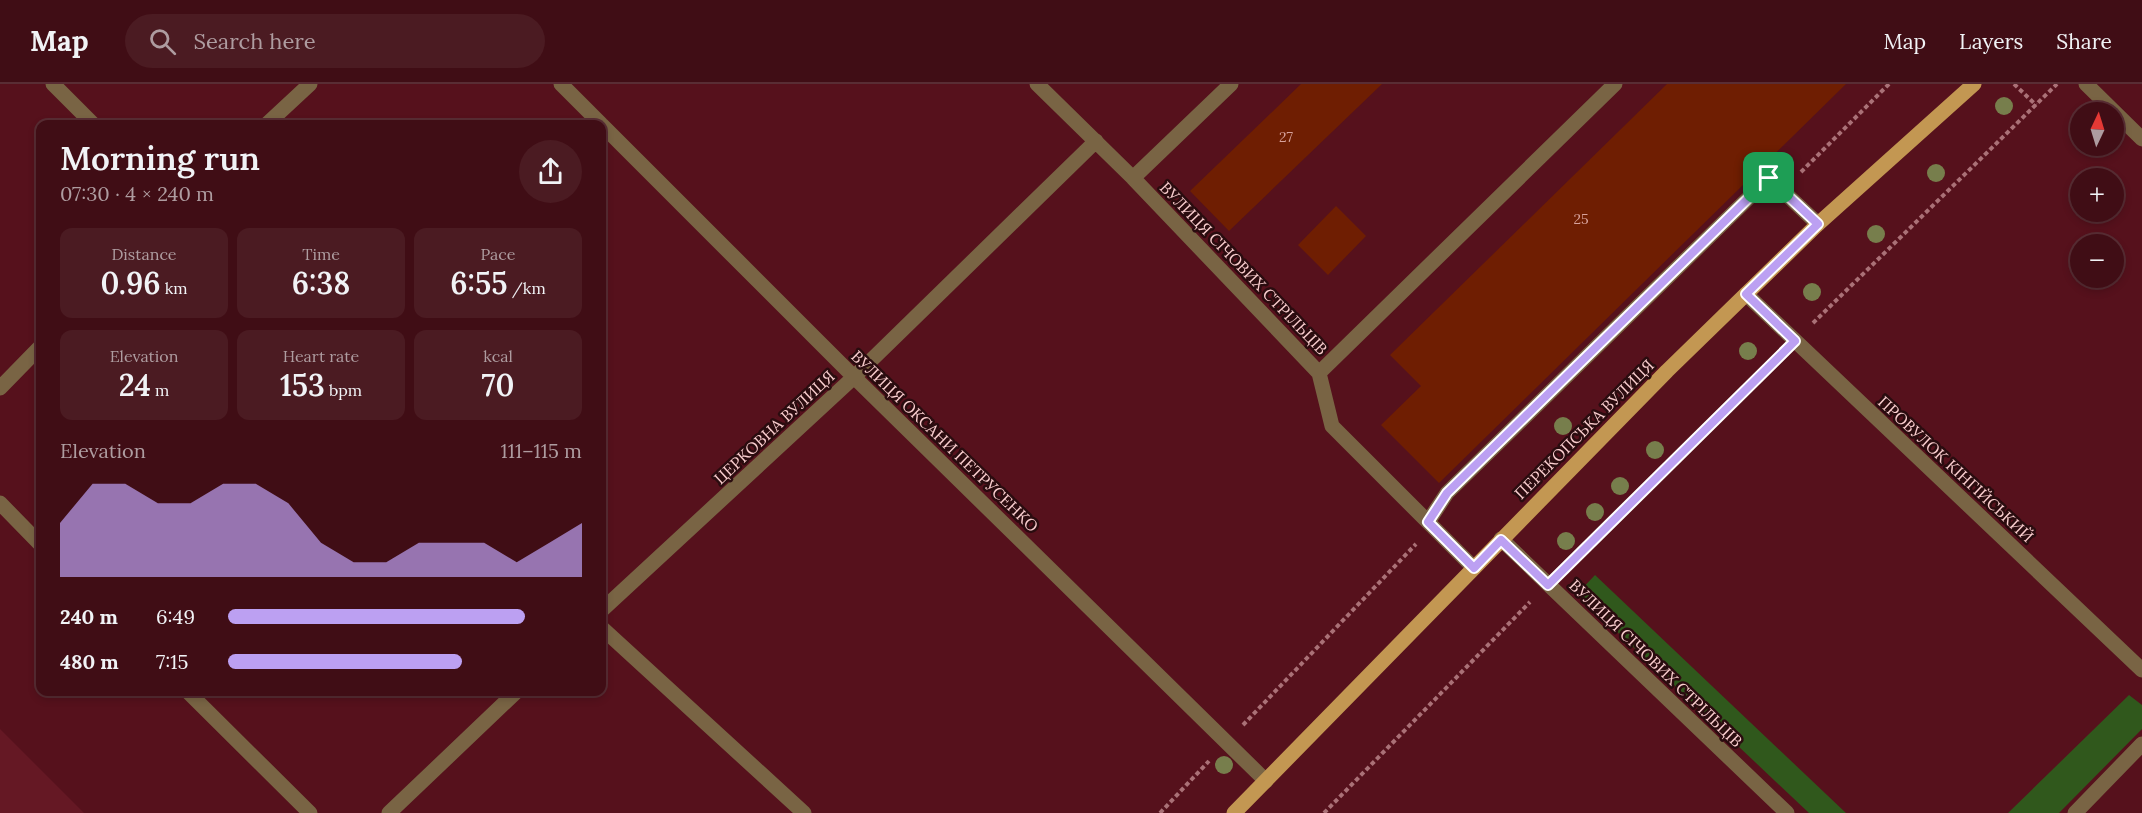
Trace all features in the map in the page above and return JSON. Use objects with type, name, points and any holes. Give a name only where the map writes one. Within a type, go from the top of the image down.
[{"type":"main road","name":"ПЕРЕКОПСЬКА ВУЛИЦЯ","points":[[1234,813],[1746,294],[1818,224],[1974,84]]},
{"type":"street","points":[[53,84],[89,120]]},
{"type":"street","points":[[271,120],[310,84]]},
{"type":"street","name":"ВУЛИЦЯ ОКСАНИ ПЕТРУСЕНКО","points":[[561,84],[596,120]]},
{"type":"street","name":"ВУЛИЦЯ СІЧОВИХ СТРІЛЬЦІВ","points":[[1037,84],[1133,178],[1319,373],[1332,426],[1474,568]]},
{"type":"street","points":[[1133,178],[1231,84]]},
{"type":"street","points":[[1319,373],[1616,84]]},
{"type":"street","points":[[2085,84],[2142,139]]},
{"type":"street","name":"ВУЛИЦЯ ОКСАНИ ПЕТРУСЕНКО","points":[[606,130],[1266,781]]},
{"type":"street","name":"ЦЕРКОВНА ВУЛИЦЯ","points":[[606,606],[854,377],[1096,141]]},
{"type":"street","points":[[1428,522],[1447,493],[1769,178],[1818,224]]},
{"type":"street","name":"ПРОВУЛОК КІНГІЙСЬКИЙ","points":[[1746,294],[2142,670]]},
{"type":"street","points":[[0,388],[36,351]]},
{"type":"street","points":[[0,503],[36,540]]},
{"type":"street","name":"ВУЛИЦЯ СІЧОВИХ СТРІЛЬЦІВ","points":[[1501,540],[1787,813]]},
{"type":"street","points":[[606,632],[804,813]]},
{"type":"street","points":[[192,696],[310,813]]},
{"type":"street","points":[[389,813],[512,696]]},
{"type":"street","points":[[2074,813],[2142,744]]},
{"type":"path","points":[[2014,84],[2036,105]]},
{"type":"path","points":[[1324,813],[1548,585],[2056,84]]},
{"type":"path","points":[[1160,813],[1419,540],[1428,522]]},
{"type":"shaded area","points":[[0,729],[84,813],[0,813]]},
{"type":"green space","points":[[1595,575],[1846,813],[1809,813],[1577,594]]},
{"type":"green space","points":[[2129,695],[2142,705],[2142,729],[2059,813],[2008,813]]},
{"type":"building","points":[[1301,84],[1382,84],[1229,231],[1190,191]]},
{"type":"building","points":[[1667,84],[1846,84],[1439,483],[1381,425],[1421,386],[1390,355]]},
{"type":"building","points":[[1336,206],[1366,236],[1328,275],[1298,245]]},
{"type":"route","points":[[1769,178],[1818,224],[1746,294],[1795,341],[1548,585],[1501,540],[1474,568],[1428,522],[1447,493],[1769,178]]}]
